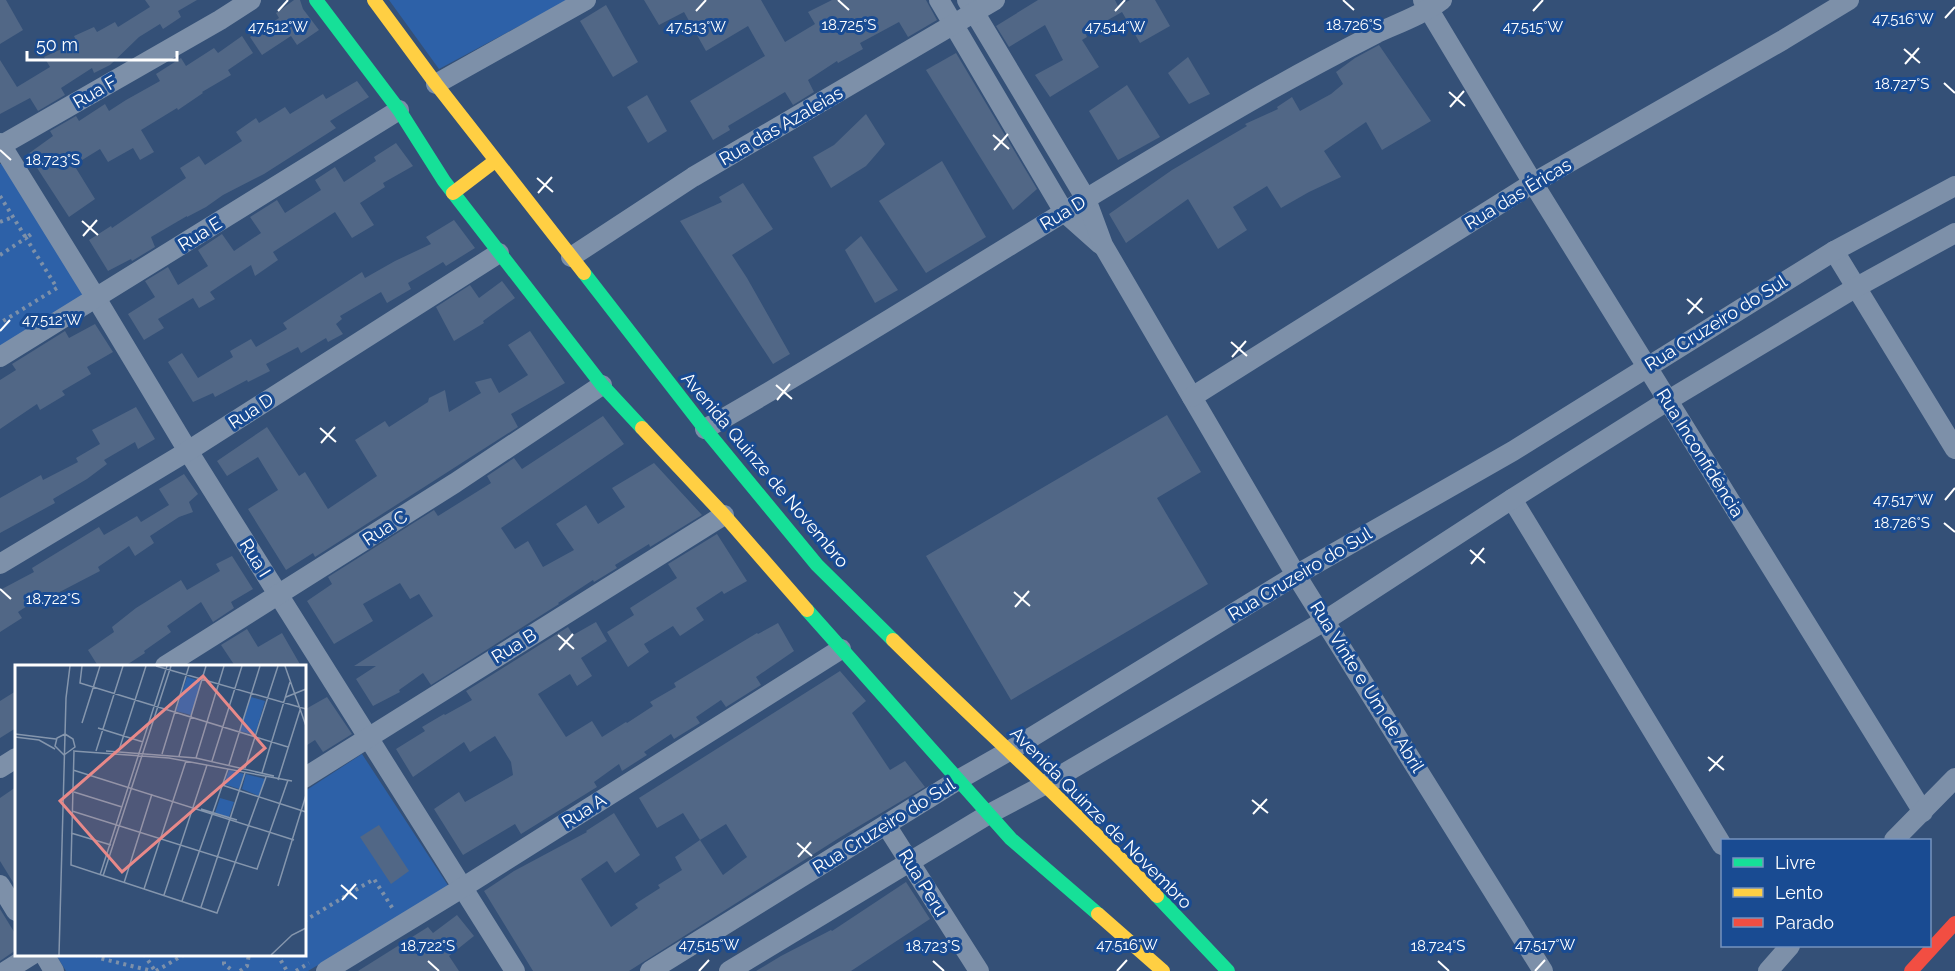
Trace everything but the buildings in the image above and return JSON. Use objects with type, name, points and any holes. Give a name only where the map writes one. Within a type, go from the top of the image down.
[{"type":"main road","points":[[316,0],[399,110],[453,193],[602,385],[831,630],[841,649],[1011,839],[1157,969]]},
{"type":"main road","name":"Avenida Quinze de Novembro","points":[[374,0],[495,161],[705,429],[851,606],[1046,784],[1114,851],[1228,971]]},
{"type":"main road","points":[[453,193],[495,161]]},
{"type":"main road","points":[[1911,971],[1955,923]]},
{"type":"street","name":"Rua F","points":[[1,145],[251,0]]},
{"type":"street","name":"Rua Vinte e Um de Abril","points":[[939,0],[1064,212],[1102,245]]},
{"type":"street","name":"Rua das Azaleias","points":[[571,257],[693,177],[954,24],[970,6],[995,0]]},
{"type":"street","name":"Rua das Éricas","points":[[1192,397],[1533,183],[1849,0]]},
{"type":"street","points":[[436,84],[583,1]]},
{"type":"street","name":"Rua Inconfidência","points":[[1431,3],[1533,183],[1923,812]]},
{"type":"street","name":"Rua D","points":[[705,429],[811,369],[1230,112],[1431,3]]},
{"type":"street","name":"Rua Vinte e Um de Abril","points":[[970,6],[1086,199],[1102,245],[1296,575],[1543,971]]},
{"type":"street","name":"Rua E","points":[[0,357],[399,110]]},
{"type":"street","name":"Rua I","points":[[1,145],[188,451],[514,971]]},
{"type":"street","name":"Rua Cruzeiro do Sul","points":[[650,971],[958,780],[1296,575],[1513,451],[1834,251],[1955,186]]},
{"type":"street","points":[[729,971],[989,814],[1046,784],[1326,620],[1668,401],[1855,288],[1955,233]]},
{"type":"street","points":[[1834,251],[1955,449]]},
{"type":"street","name":"Rua D","points":[[0,564],[188,451],[499,253]]},
{"type":"street","name":"Rua C","points":[[167,665],[279,596],[602,385]]},
{"type":"street","points":[[1512,499],[1721,843]]},
{"type":"street","name":"Rua B","points":[[306,777],[724,515]]},
{"type":"street","name":"Rua A","points":[[321,965],[462,888],[841,649]]},
{"type":"street","points":[[0,768],[15,759]]},
{"type":"street","points":[[1895,839],[1955,778]]},
{"type":"street","name":"Rua Peru","points":[[886,825],[979,971]]},
{"type":"street","points":[[0,885],[15,909]]},
{"type":"street","points":[[1768,971],[1786,947]]},
{"type":"street","points":[[6,971],[30,956]]},
{"type":"street","points":[[45,956],[54,971]]},
{"type":"path","points":[[0,196],[57,288],[0,322]]},
{"type":"path","points":[[0,222],[13,217]]},
{"type":"path","points":[[29,222],[41,241]]},
{"type":"path","points":[[0,255],[35,232]]},
{"type":"path","points":[[306,920],[374,879],[394,912],[402,908]]},
{"type":"path","points":[[98,956],[155,971],[181,956]]},
{"type":"path","points":[[145,956],[155,971]]},
{"type":"path","points":[[224,956],[224,964],[233,971]]},
{"type":"path","points":[[243,970],[249,963],[249,956]]},
{"type":"path","points":[[278,956],[287,971]]},
{"type":"path","points":[[296,971],[321,965]]},
{"type":"shaded area","points":[[389,0],[566,0],[566,1],[439,69]]},
{"type":"shaded area","points":[[0,164],[3,164],[86,295],[0,349]]},
{"type":"shaded area","points":[[362,754],[449,887],[308,971],[66,971],[57,956],[306,956],[306,790]]},
{"type":"traffic: fast","points":[[316,0],[399,110],[444,181],[602,385],[642,428]]},
{"type":"traffic: fast","points":[[584,273],[705,429],[817,565],[893,640]]},
{"type":"traffic: fast","points":[[807,610],[1011,839],[1098,914]]},
{"type":"traffic: fast","points":[[1157,896],[1228,971]]},
{"type":"traffic: slow","points":[[374,0],[436,84],[584,273]]},
{"type":"traffic: slow","points":[[453,193],[495,161]]},
{"type":"traffic: slow","points":[[642,428],[724,515],[807,610]]},
{"type":"traffic: slow","points":[[893,640],[1157,896]]},
{"type":"traffic: slow","points":[[1098,914],[1163,971]]},
{"type":"traffic: jam","points":[[1911,971],[1955,923]]}]
